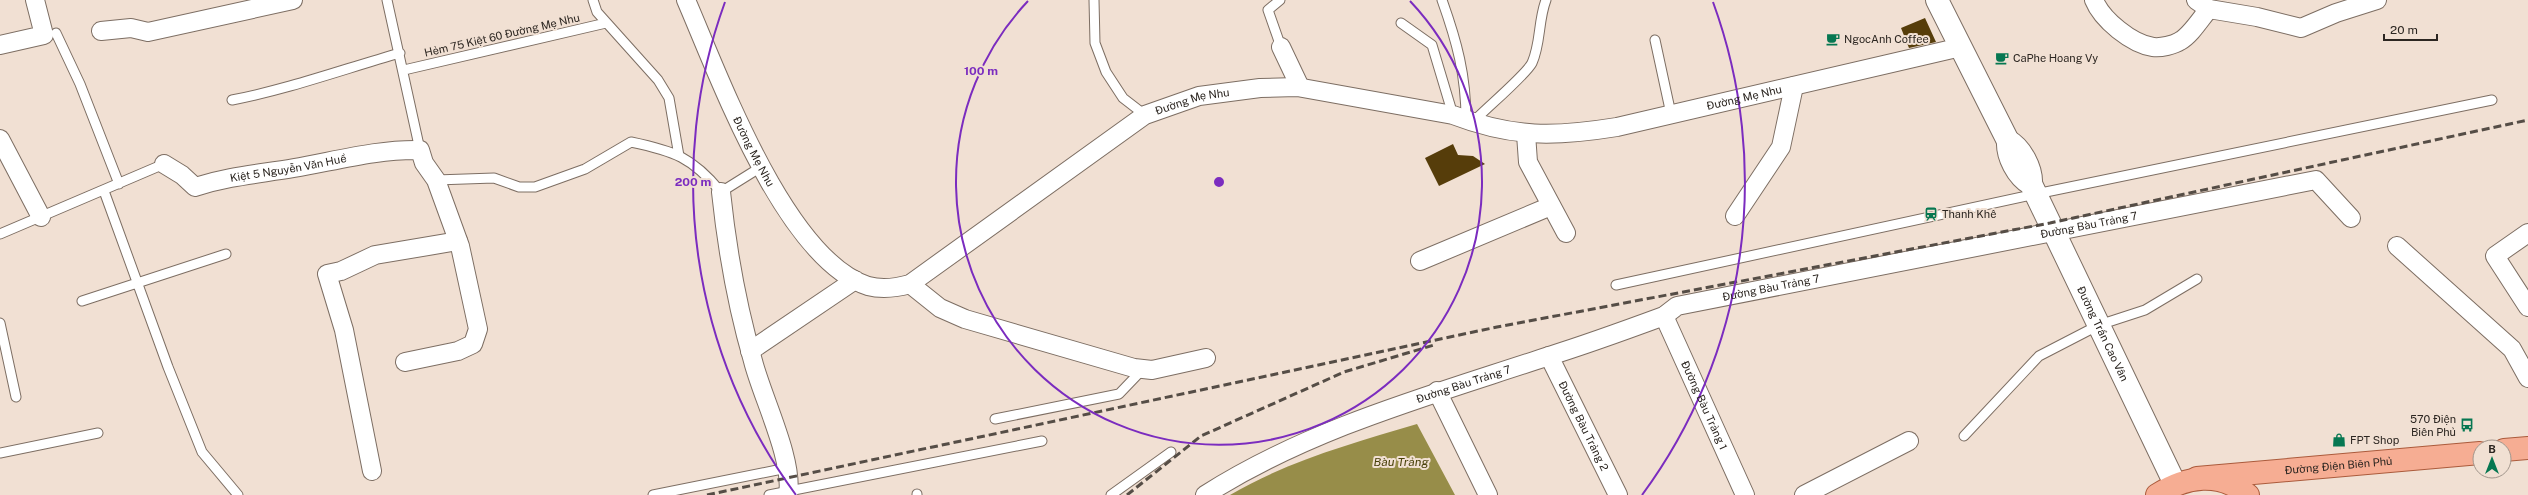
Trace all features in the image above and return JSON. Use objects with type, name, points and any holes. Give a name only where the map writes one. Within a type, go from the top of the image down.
[{"type":"main road","points":[[1937,0],[1961,47]]},
{"type":"main road","name":"Đường Trần Cao Vân","points":[[1961,47],[2008,141],[2007,151],[2023,180],[2033,189],[2099,325],[2166,489]]},
{"type":"main road","points":[[2512,449],[2528,448]]},
{"type":"main road","name":"Đường Điện Biên Phủ","points":[[2196,478],[2472,453]]},
{"type":"main road","points":[[2166,489],[2196,478],[2219,480],[2240,488],[2248,495]]},
{"type":"street","points":[[0,45],[44,35],[35,0]]},
{"type":"street","points":[[101,31],[131,28],[148,32],[293,0]]},
{"type":"street","name":"Đường Mẹ Nhu","points":[[686,0],[761,167],[807,239],[831,263],[855,280],[868,286],[886,289],[910,284],[1145,115],[1200,96],[1260,88],[1300,87],[1464,119],[1526,134],[1571,134],[1671,114],[1961,47]]},
{"type":"street","points":[[2094,0],[2103,13],[2121,30],[2136,41],[2154,48],[2181,41],[2203,4],[2301,28],[2377,0]]},
{"type":"street","points":[[1281,47],[1300,87]]},
{"type":"street","points":[[1735,216],[1781,147],[1794,86]]},
{"type":"street","points":[[1526,134],[1528,162],[1566,233]]},
{"type":"street","points":[[0,139],[41,217]]},
{"type":"street","name":"Kiệt 5 Nguyễn Văn Huề","points":[[164,164],[182,175],[195,186],[226,177],[283,170],[399,149],[420,150]]},
{"type":"street","points":[[405,362],[458,351],[473,344],[478,329],[470,284],[458,241],[436,180],[424,163],[420,150]]},
{"type":"street","name":"Đường Bàu Trảng 7","points":[[1205,495],[1289,448],[1437,391],[1549,356],[1664,316],[1677,306],[2316,180],[2351,218]]},
{"type":"street","points":[[720,192],[727,249],[750,351],[787,468],[788,493]]},
{"type":"street","points":[[1420,261],[1551,206]]},
{"type":"street","points":[[2528,233],[2495,256],[2528,307]]},
{"type":"street","points":[[372,471],[344,330],[327,274],[341,271],[379,254],[458,241]]},
{"type":"street","points":[[2396,246],[2512,349],[2528,378]]},
{"type":"street","points":[[750,351],[855,280]]},
{"type":"street","points":[[910,284],[940,308],[966,319],[1142,370],[1152,370],[1206,358]]},
{"type":"street","name":"Đường Bàu Trảng 1","points":[[1664,316],[1745,495]]},
{"type":"street","name":"Đường Bàu Trảng 2","points":[[1549,356],[1618,495]]},
{"type":"street","points":[[1437,391],[1488,495]]},
{"type":"street","points":[[1804,495],[1909,441]]},
{"type":"lane","points":[[386,0],[404,70],[420,150]]},
{"type":"lane","points":[[593,0],[597,12],[658,80],[669,98],[679,156]]},
{"type":"lane","points":[[1094,0],[1095,43],[1106,72],[1123,98],[1145,115]]},
{"type":"lane","points":[[1280,0],[1268,10],[1281,47]]},
{"type":"lane","points":[[1442,0],[1458,46],[1466,92],[1464,119]]},
{"type":"lane","points":[[1464,119],[1531,65],[1538,45],[1540,14],[1546,0]]},
{"type":"lane","name":"Hẻm 75 Kiệt 60 Đường Mẹ Nhu","points":[[404,70],[606,23]]},
{"type":"lane","points":[[1401,23],[1432,45],[1464,119]]},
{"type":"lane","points":[[56,33],[80,84],[119,184]]},
{"type":"lane","points":[[1655,40],[1671,114]]},
{"type":"lane","points":[[232,100],[277,91],[310,78],[400,53]]},
{"type":"lane","points":[[1616,285],[2033,189],[2492,100]]},
{"type":"lane","points":[[436,180],[494,178],[519,187],[535,187],[585,169],[631,142],[679,156],[703,171],[720,192],[761,167]]},
{"type":"lane","points":[[0,234],[104,191],[164,164]]},
{"type":"lane","points":[[104,191],[168,367],[202,452],[238,495]]},
{"type":"lane","points":[[82,301],[138,281],[226,254]]},
{"type":"lane","points":[[1964,436],[2039,356],[2099,325],[2145,310],[2197,279]]},
{"type":"lane","points":[[0,323],[16,397]]},
{"type":"lane","points":[[995,419],[1119,394],[1142,370]]},
{"type":"lane","points":[[0,453],[98,434]]},
{"type":"lane","points":[[770,495],[788,493],[1042,441]]},
{"type":"lane","points":[[1111,495],[1171,452]]},
{"type":"lane","points":[[653,495],[787,468]]},
{"type":"water","name":"Bàu Trảng","points":[[1417,424],[1455,495],[1230,495],[1275,472],[1321,454]]},
{"type":"building","points":[[1925,18],[1936,42],[1909,48],[1901,28]]},
{"type":"building","points":[[1453,144],[1458,155],[1473,156],[1485,164],[1439,186],[1425,158]]},
{"type":"railway","points":[[707,495],[1497,327],[2050,223],[2528,120]]},
{"type":"railway","points":[[1127,495],[1201,436],[1344,372],[1434,345]]},
{"type":"place","name":"NgocAnh Coffee","points":[[1833,39]]},
{"type":"place","name":"CaPhe Hoang Vy","points":[[2002,58]]},
{"type":"place","name":"Thanh Khê","points":[[1931,214]]},
{"type":"place","name":"570 Điện Biên Phủ","points":[[2467,425]]},
{"type":"place","name":"FPT Shop","points":[[2339,440]]}]
